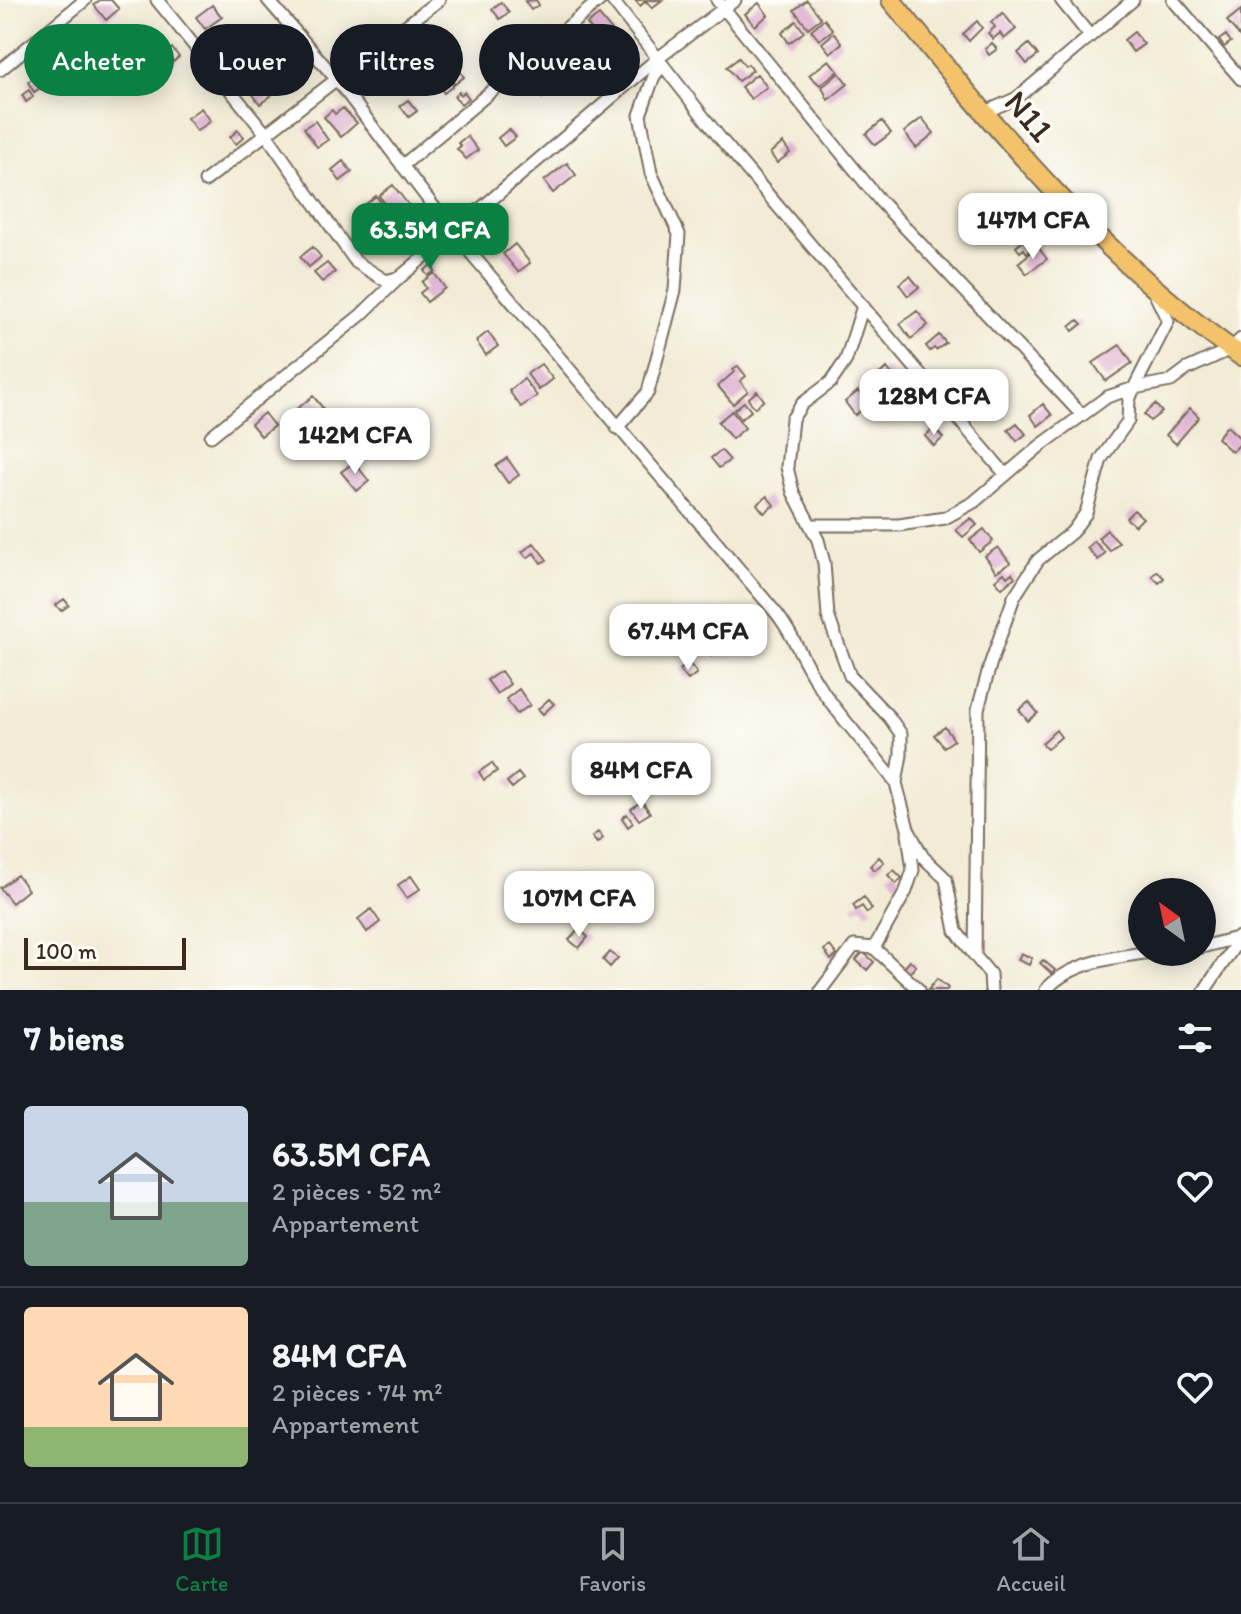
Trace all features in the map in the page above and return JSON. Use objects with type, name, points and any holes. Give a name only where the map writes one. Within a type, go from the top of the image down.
[{"type":"main road","name":"N11","points":[[891,0],[983,113],[1094,234],[1150,284],[1238,348]]},
{"type":"street","points":[[0,70],[85,0]]},
{"type":"street","points":[[157,0],[266,134],[356,262],[386,281],[399,278]]},
{"type":"street","points":[[268,0],[330,72]]},
{"type":"street","points":[[408,24],[439,0]]},
{"type":"street","points":[[402,166],[600,0]]},
{"type":"street","points":[[612,0],[720,138],[1006,475]]},
{"type":"street","points":[[211,436],[361,315],[453,232],[660,62],[720,4],[735,0]]},
{"type":"street","points":[[1061,0],[1090,36]]},
{"type":"street","points":[[983,113],[1017,98],[1133,0]]},
{"type":"street","points":[[1173,0],[1241,79]]},
{"type":"street","points":[[720,4],[881,202],[1082,415]]},
{"type":"street","points":[[617,428],[648,392],[675,290],[679,234],[651,173],[640,115],[660,62]]},
{"type":"street","points":[[205,181],[330,85]]},
{"type":"street","points":[[349,96],[453,232],[789,629],[817,683],[850,729],[896,783]]},
{"type":"street","points":[[975,956],[978,709],[1014,597],[1038,560],[1072,532],[1086,513],[1101,459],[1128,421],[1129,400],[1168,321],[1150,284]]},
{"type":"street","points":[[863,306],[846,360],[831,382],[802,404],[792,419],[787,467],[793,492],[822,553],[828,616],[850,676],[901,734],[896,783],[908,829],[913,870],[906,891],[874,948]]},
{"type":"street","points":[[811,525],[899,525],[945,518],[974,502],[1107,397],[1171,381],[1187,369],[1238,348]]},
{"type":"street","points":[[908,829],[923,857],[946,879],[956,931],[990,974],[991,990]]},
{"type":"street","points":[[1216,943],[1240,936]]},
{"type":"street","points":[[1205,990],[1240,936]]},
{"type":"street","points":[[821,990],[854,946],[874,948],[919,990]]},
{"type":"street","points":[[1046,990],[1055,979],[1092,964],[1128,957]]},
{"type":"building","points":[[100,0],[111,0],[119,9],[106,20],[94,5]]},
{"type":"building","points":[[536,0],[539,5],[531,10],[525,1]]},
{"type":"building","points":[[635,0],[662,0],[652,8],[646,1],[640,6]]},
{"type":"building","points":[[807,0],[821,18],[808,28],[794,10]]},
{"type":"building","points":[[501,2],[509,12],[500,19],[492,9]]},
{"type":"building","points":[[759,3],[768,15],[755,26],[745,14]]},
{"type":"building","points":[[212,5],[222,17],[212,24],[201,24],[196,17]]},
{"type":"building","points":[[1241,10],[1241,38],[1227,21]]},
{"type":"building","points":[[1003,13],[1016,29],[1004,39],[1000,33],[993,39],[988,33],[995,27],[991,22]]},
{"type":"building","points":[[599,15],[606,24],[587,24]]},
{"type":"building","points":[[824,19],[833,30],[819,40],[811,30]]},
{"type":"building","points":[[796,21],[804,32],[789,43],[782,33]]},
{"type":"building","points":[[977,21],[982,28],[969,41],[963,34]]},
{"type":"building","points":[[1134,32],[1144,44],[1133,52],[1124,40]]},
{"type":"building","points":[[834,33],[842,43],[830,53],[822,43]]},
{"type":"building","points":[[1226,35],[1231,42],[1224,47],[1219,40]]},
{"type":"building","points":[[992,43],[997,49],[989,55],[985,49]]},
{"type":"building","points":[[1029,44],[1038,55],[1027,64],[1018,53]]},
{"type":"building","points":[[739,58],[753,70],[738,81],[727,67]]},
{"type":"building","points":[[829,60],[838,71],[820,85],[809,75]]},
{"type":"building","points":[[839,73],[848,84],[828,100],[822,87]]},
{"type":"building","points":[[757,74],[767,87],[751,99],[741,87]]},
{"type":"building","points":[[464,92],[469,98],[461,104],[454,96],[463,96]]},
{"type":"building","points":[[254,96],[271,96],[260,104]]},
{"type":"building","points":[[408,100],[417,111],[409,117],[400,106]]},
{"type":"building","points":[[201,108],[211,121],[197,131],[187,118]]},
{"type":"building","points":[[343,108],[357,123],[341,137],[324,117],[332,110],[335,114]]},
{"type":"building","points":[[922,118],[934,133],[916,148],[904,132]]},
{"type":"building","points":[[315,121],[328,140],[317,147],[304,128]]},
{"type":"building","points":[[882,121],[891,133],[875,145],[866,134]]},
{"type":"building","points":[[509,129],[516,137],[504,146],[498,138]]},
{"type":"building","points":[[238,130],[244,137],[236,144],[230,137]]},
{"type":"building","points":[[467,136],[478,150],[466,159],[457,149],[461,146],[458,143]]},
{"type":"building","points":[[783,143],[790,153],[777,163],[770,153]]},
{"type":"building","points":[[343,161],[352,172],[340,181],[332,170]]},
{"type":"building","points":[[567,163],[576,175],[553,193],[544,181]]},
{"type":"building","points":[[393,185],[410,207],[397,218],[379,196]]},
{"type":"building","points":[[376,196],[385,207],[375,215],[372,212],[368,215],[362,207]]},
{"type":"building","points":[[415,209],[427,224],[412,236],[400,221]]},
{"type":"building","points":[[395,224],[403,234],[392,242],[384,233]]},
{"type":"building","points":[[1029,236],[1036,246],[1027,253],[1024,249],[1020,252],[1016,247]]},
{"type":"building","points":[[515,244],[530,263],[518,272],[503,254]]},
{"type":"building","points":[[313,247],[321,257],[309,267],[300,257]]},
{"type":"building","points":[[1038,247],[1047,259],[1027,274],[1018,263]]},
{"type":"building","points":[[327,263],[335,272],[322,282],[314,273]]},
{"type":"building","points":[[431,265],[435,271],[428,276],[424,271]]},
{"type":"building","points":[[434,273],[445,288],[427,302],[420,293],[426,288],[422,282]]},
{"type":"building","points":[[910,276],[919,287],[908,296],[899,284]]},
{"type":"building","points":[[917,311],[928,325],[911,339],[900,324]]},
{"type":"building","points":[[1078,320],[1082,324],[1073,331],[1070,327]]},
{"type":"building","points":[[488,332],[498,346],[486,355],[476,341]]},
{"type":"building","points":[[939,335],[946,343],[930,351],[926,346]]},
{"type":"building","points":[[1120,345],[1132,363],[1106,381],[1093,363]]},
{"type":"building","points":[[541,364],[553,379],[539,390],[527,374]]},
{"type":"building","points":[[738,366],[746,376],[740,381],[748,391],[733,404],[718,386]]},
{"type":"building","points":[[887,368],[899,383],[890,390],[878,375]]},
{"type":"building","points":[[524,379],[537,396],[521,407],[509,391]]},
{"type":"building","points":[[757,391],[764,400],[755,408],[748,399]]},
{"type":"building","points":[[858,391],[868,405],[855,415],[845,402]]},
{"type":"building","points":[[313,396],[323,408],[303,424],[293,412]]},
{"type":"building","points":[[744,402],[751,411],[741,419],[734,410]]},
{"type":"building","points":[[1043,404],[1052,415],[1038,426],[1030,415]]},
{"type":"building","points":[[1155,404],[1162,412],[1150,421],[1144,414]]},
{"type":"building","points":[[1190,408],[1199,417],[1176,444],[1166,435]]},
{"type":"building","points":[[732,411],[745,428],[732,439],[718,422]]},
{"type":"building","points":[[264,413],[274,426],[261,436],[251,424]]},
{"type":"building","points":[[1017,423],[1026,434],[1017,441],[1008,430]]},
{"type":"building","points":[[1227,426],[1241,439],[1232,452],[1217,438]]},
{"type":"building","points":[[934,428],[943,438],[934,446],[925,436]]},
{"type":"building","points":[[721,450],[730,460],[719,468],[711,458]]},
{"type":"building","points":[[507,458],[519,475],[508,483],[496,466]]},
{"type":"building","points":[[354,462],[369,481],[357,491],[341,472]]},
{"type":"building","points":[[767,496],[774,505],[764,513],[757,504]]},
{"type":"building","points":[[1134,510],[1143,518],[1135,526],[1126,518]]},
{"type":"building","points":[[971,518],[977,525],[963,537],[956,530]]},
{"type":"building","points":[[984,529],[993,541],[979,552],[970,540]]},
{"type":"building","points":[[1107,530],[1119,542],[1110,551],[1098,538]]},
{"type":"building","points":[[1094,541],[1105,553],[1098,560],[1087,548]]},
{"type":"building","points":[[534,543],[547,560],[541,563],[534,553],[527,558],[522,552]]},
{"type":"building","points":[[998,547],[1010,563],[996,572],[985,556]]},
{"type":"building","points":[[1157,571],[1164,578],[1159,583],[1152,576]]},
{"type":"building","points":[[1004,573],[1007,577],[1012,573],[1015,577],[1002,588],[995,580]]},
{"type":"building","points":[[64,599],[69,605],[61,611],[56,605]]},
{"type":"building","points":[[713,631],[724,644],[711,656],[700,642]]},
{"type":"building","points":[[689,663],[697,673],[688,680],[680,670]]},
{"type":"building","points":[[501,671],[510,684],[497,694],[487,680]]},
{"type":"building","points":[[519,689],[530,705],[517,714],[506,699]]},
{"type":"building","points":[[549,699],[554,704],[543,714],[538,709]]},
{"type":"building","points":[[1029,702],[1038,713],[1028,721],[1019,710]]},
{"type":"building","points":[[945,727],[954,740],[944,747],[934,735]]},
{"type":"building","points":[[1056,730],[1061,737],[1047,749],[1042,743]]},
{"type":"building","points":[[492,763],[497,771],[484,780],[479,772]]},
{"type":"building","points":[[518,773],[523,779],[512,788],[507,782]]},
{"type":"building","points":[[642,801],[650,813],[639,820],[631,809]]},
{"type":"building","points":[[627,814],[633,823],[628,827],[622,818]]},
{"type":"building","points":[[598,832],[603,838],[597,843],[592,837]]},
{"type":"building","points":[[879,857],[884,862],[875,870],[870,866]]},
{"type":"building","points":[[894,870],[902,878],[896,884],[888,875]]},
{"type":"building","points":[[17,875],[28,890],[12,903],[0,888]]},
{"type":"building","points":[[411,876],[420,889],[407,898],[398,885]]},
{"type":"building","points":[[864,897],[872,909],[867,913],[862,906],[856,910],[853,905]]},
{"type":"building","points":[[371,909],[380,922],[367,932],[358,919]]},
{"type":"building","points":[[579,929],[588,937],[579,948],[569,940]]},
{"type":"building","points":[[830,946],[837,955],[831,960],[824,950]]},
{"type":"building","points":[[610,952],[618,958],[610,967],[603,960]]},
{"type":"building","points":[[863,952],[874,962],[867,970],[856,960]]},
{"type":"building","points":[[1021,953],[1032,958],[1029,965],[1018,960]]},
{"type":"building","points":[[1043,960],[1055,970],[1052,974],[1040,963]]},
{"type":"building","points":[[910,961],[916,966],[908,975],[902,970]]},
{"type":"building","points":[[937,979],[948,988],[947,990],[928,990]]}]
